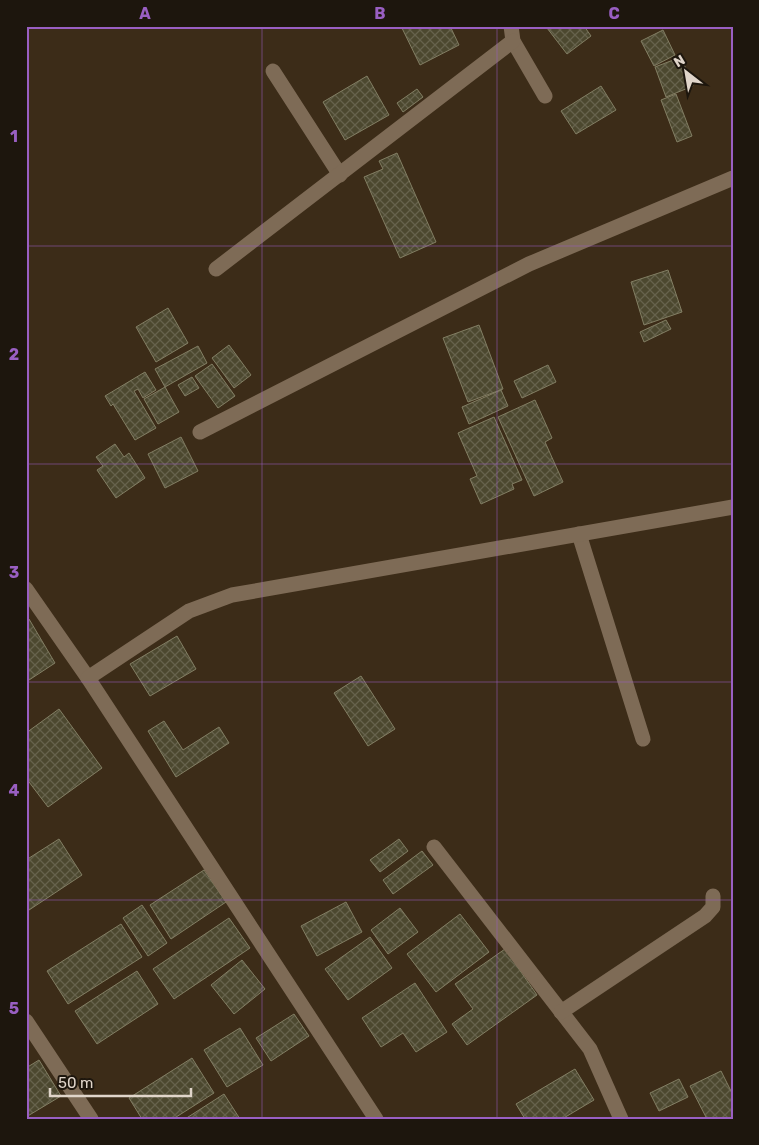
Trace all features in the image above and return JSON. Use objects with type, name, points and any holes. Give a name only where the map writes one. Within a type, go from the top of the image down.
[{"type":"street","points":[[216,269],[340,175],[512,34],[545,96]]},
{"type":"street","points":[[273,71],[340,175]]},
{"type":"street","points":[[200,432],[529,264],[733,178]]},
{"type":"street","points":[[88,678],[189,611],[232,595],[733,508]]},
{"type":"street","points":[[579,534],[642,739]]},
{"type":"street","points":[[26,589],[88,678],[376,1119]]},
{"type":"street","points":[[434,847],[590,1049],[621,1119]]},
{"type":"street","points":[[561,1012],[705,916],[713,907],[713,896]]},
{"type":"street","points":[[26,1021],[91,1119]]},
{"type":"building","points":[[401,26],[450,26],[459,45],[420,65]]},
{"type":"building","points":[[549,26],[584,26],[591,36],[567,54],[547,28]]},
{"type":"building","points":[[663,30],[675,55],[654,66],[641,41]]},
{"type":"building","points":[[681,57],[693,86],[666,97],[655,67]]},
{"type":"building","points":[[367,76],[389,115],[345,140],[323,102]]},
{"type":"building","points":[[601,86],[616,110],[576,134],[561,111]]},
{"type":"building","points":[[417,89],[423,97],[403,112],[397,103]]},
{"type":"building","points":[[676,94],[692,136],[677,142],[661,100]]},
{"type":"building","points":[[397,153],[436,242],[400,258],[364,177],[383,169],[379,161]]},
{"type":"building","points":[[668,270],[682,312],[644,325],[631,282]]},
{"type":"building","points":[[168,308],[188,343],[156,362],[136,327]]},
{"type":"building","points":[[666,320],[671,329],[644,342],[640,332]]},
{"type":"building","points":[[479,325],[503,389],[468,402],[443,338]]},
{"type":"building","points":[[229,345],[251,375],[234,388],[212,358]]},
{"type":"building","points":[[198,346],[207,363],[165,387],[155,369]]},
{"type":"building","points":[[212,364],[235,396],[218,408],[195,376]]},
{"type":"building","points":[[548,365],[556,382],[522,398],[514,381]]},
{"type":"building","points":[[145,372],[156,390],[143,398],[138,389],[134,391],[156,428],[135,440],[113,404],[111,406],[105,396]]},
{"type":"building","points":[[192,377],[199,388],[185,396],[178,385]]},
{"type":"building","points":[[165,387],[179,412],[158,424],[144,399]]},
{"type":"building","points":[[501,390],[508,406],[469,424],[462,407]]},
{"type":"building","points":[[535,400],[552,438],[545,442],[563,482],[534,496],[498,417]]},
{"type":"building","points":[[494,417],[522,480],[512,484],[514,489],[481,504],[470,479],[477,476],[458,433]]},
{"type":"building","points":[[181,437],[198,471],[165,488],[148,454]]},
{"type":"building","points":[[115,444],[124,457],[129,453],[145,478],[116,498],[97,470],[103,466],[96,457]]},
{"type":"building","points":[[29,619],[55,663],[26,682],[26,621]]},
{"type":"building","points":[[177,636],[196,669],[150,696],[130,664]]},
{"type":"building","points":[[361,676],[395,729],[368,746],[334,693]]},
{"type":"building","points":[[59,709],[102,768],[48,807],[26,778],[26,733]]},
{"type":"building","points":[[164,721],[183,750],[219,727],[229,743],[176,777],[148,731]]},
{"type":"building","points":[[59,839],[82,875],[26,912],[26,860]]},
{"type":"building","points":[[399,839],[408,851],[380,872],[370,860]]},
{"type":"building","points":[[422,851],[433,865],[393,894],[383,880]]},
{"type":"building","points":[[204,870],[226,902],[171,939],[150,905]]},
{"type":"building","points":[[346,902],[362,932],[317,956],[301,926]]},
{"type":"building","points":[[142,905],[167,943],[148,956],[123,918]]},
{"type":"building","points":[[400,908],[418,932],[388,954],[371,930]]},
{"type":"building","points":[[460,914],[489,952],[436,992],[407,954]]},
{"type":"building","points":[[229,918],[250,948],[174,999],[153,969]]},
{"type":"building","points":[[121,924],[142,957],[68,1004],[47,971]]},
{"type":"building","points":[[370,937],[392,968],[348,1000],[325,969]]},
{"type":"building","points":[[505,949],[537,995],[467,1045],[452,1024],[473,1009],[455,984]]},
{"type":"building","points":[[242,960],[265,989],[234,1014],[211,985]]},
{"type":"building","points":[[137,971],[158,1004],[97,1044],[75,1011]]},
{"type":"building","points":[[415,983],[447,1032],[416,1052],[403,1033],[381,1047],[362,1018]]},
{"type":"building","points":[[294,1014],[309,1036],[271,1061],[256,1038]]},
{"type":"building","points":[[240,1028],[263,1065],[227,1087],[204,1050]]},
{"type":"building","points":[[192,1058],[214,1093],[173,1119],[142,1119],[129,1098]]},
{"type":"building","points":[[39,1060],[61,1096],[26,1117],[26,1068]]},
{"type":"building","points":[[575,1069],[594,1100],[562,1119],[525,1119],[516,1104]]},
{"type":"building","points":[[721,1071],[733,1095],[733,1119],[707,1119],[690,1086]]},
{"type":"building","points":[[679,1079],[688,1097],[659,1111],[650,1093]]},
{"type":"building","points":[[224,1094],[240,1119],[185,1119]]}]
